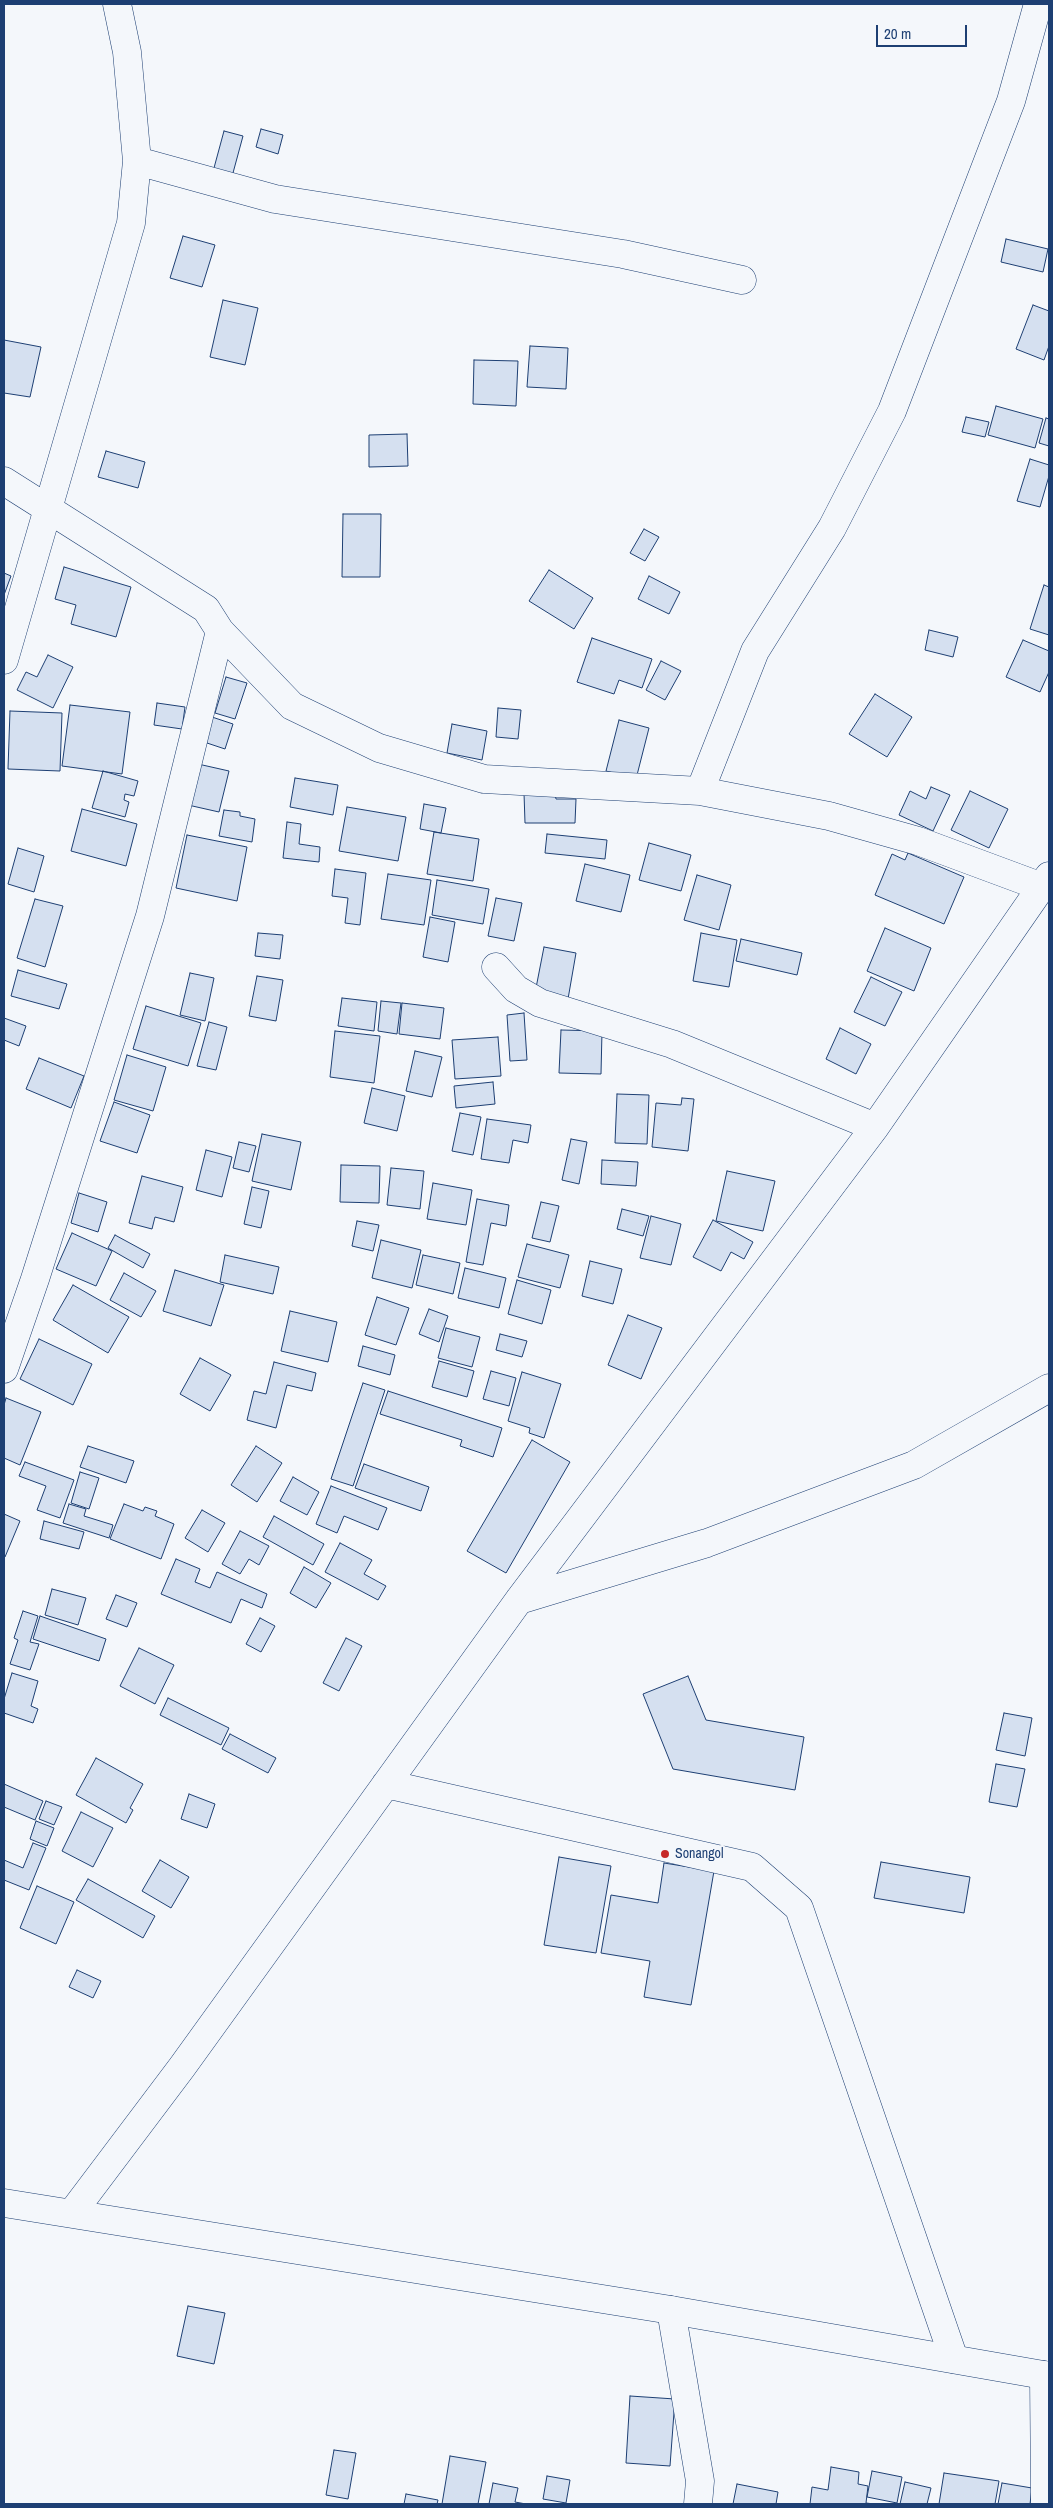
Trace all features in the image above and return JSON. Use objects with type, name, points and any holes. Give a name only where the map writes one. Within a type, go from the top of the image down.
[{"type":"street","points":[[4,660],[131,223],[137,161],[127,52],[117,4]]},
{"type":"street","points":[[700,791],[755,651],[832,528],[892,411],[1011,100],[1038,4]]},
{"type":"street","points":[[137,161],[275,199],[623,254],[742,280]]},
{"type":"street","points":[[4,481],[206,609],[220,632],[292,706],[379,748],[484,779],[700,791],[829,816],[918,841],[1045,882],[876,1127],[518,1600],[182,2067],[72,2213]]},
{"type":"street","points":[[4,1369],[35,1279],[150,916],[220,632]]},
{"type":"street","points":[[496,967],[516,989],[540,1003],[672,1044],[876,1127]]},
{"type":"street","points":[[518,1600],[707,1543],[914,1465],[1049,1388]]},
{"type":"street","points":[[386,1784],[752,1867],[799,1908],[954,2359]]},
{"type":"street","points":[[4,2203],[671,2310],[1046,2375],[1045,2504]]},
{"type":"street","points":[[671,2310],[700,2481],[698,2504]]},
{"type":"building","points":[[261,129],[283,135],[278,154],[256,147]]},
{"type":"building","points":[[224,131],[243,136],[230,184],[211,179]]},
{"type":"building","points":[[183,236],[215,245],[202,287],[170,278]]},
{"type":"building","points":[[1006,239],[1048,249],[1043,272],[1001,262]]},
{"type":"building","points":[[223,300],[258,308],[245,365],[210,357]]},
{"type":"building","points":[[1033,305],[1049,311],[1049,346],[1044,360],[1016,349]]},
{"type":"building","points":[[4,340],[41,347],[30,397],[4,393]]},
{"type":"building","points":[[530,346],[568,348],[566,389],[527,387]]},
{"type":"building","points":[[474,360],[518,361],[516,406],[473,404]]},
{"type":"building","points":[[996,406],[1043,419],[1035,448],[988,435]]},
{"type":"building","points":[[966,417],[989,422],[985,437],[962,432]]},
{"type":"building","points":[[1046,418],[1049,419],[1049,446],[1039,443]]},
{"type":"building","points":[[407,434],[408,466],[369,467],[369,435]]},
{"type":"building","points":[[106,451],[145,462],[138,488],[98,477]]},
{"type":"building","points":[[1030,459],[1049,465],[1049,476],[1040,507],[1017,501]]},
{"type":"building","points":[[343,514],[381,514],[380,577],[342,577]]},
{"type":"building","points":[[644,529],[659,537],[645,561],[630,553]]},
{"type":"building","points":[[64,567],[131,587],[116,637],[71,624],[76,605],[55,599]]},
{"type":"building","points":[[549,570],[593,598],[574,629],[529,601]]},
{"type":"building","points":[[4,573],[11,576],[4,595]]},
{"type":"building","points":[[649,576],[680,592],[669,614],[638,599]]},
{"type":"building","points":[[1044,585],[1049,587],[1049,635],[1030,629]]},
{"type":"building","points":[[929,630],[958,637],[953,657],[925,650]]},
{"type":"building","points":[[592,638],[652,659],[642,688],[619,680],[614,694],[577,682]]},
{"type":"building","points":[[1023,640],[1049,651],[1049,672],[1040,692],[1006,677]]},
{"type":"building","points":[[48,655],[73,667],[53,708],[17,690],[26,672],[37,677]]},
{"type":"building","points":[[661,661],[681,671],[665,700],[646,690]]},
{"type":"building","points":[[226,677],[247,683],[235,719],[215,713]]},
{"type":"building","points":[[875,694],[912,717],[887,757],[849,734]]},
{"type":"building","points":[[157,703],[185,707],[182,729],[154,725]]},
{"type":"building","points":[[70,705],[130,712],[122,774],[62,766]]},
{"type":"building","points":[[498,708],[521,710],[518,739],[496,737]]},
{"type":"building","points":[[10,711],[62,713],[60,771],[8,769]]},
{"type":"building","points":[[212,717],[233,724],[225,749],[204,742]]},
{"type":"building","points":[[619,720],[649,728],[636,779],[606,771]]},
{"type":"building","points":[[452,724],[487,731],[482,760],[447,753]]},
{"type":"building","points":[[198,764],[229,771],[219,812],[188,805]]},
{"type":"building","points":[[103,771],[138,781],[134,796],[125,794],[124,800],[129,802],[125,817],[92,808]]},
{"type":"building","points":[[295,778],[338,785],[333,815],[290,807]]},
{"type":"building","points":[[931,787],[950,795],[933,831],[899,815],[910,791],[926,799]]},
{"type":"building","points":[[970,791],[1008,809],[989,848],[951,830]]},
{"type":"building","points":[[524,793],[555,793],[556,799],[576,799],[575,823],[525,823]]},
{"type":"building","points":[[424,804],[446,808],[441,833],[420,829]]},
{"type":"building","points":[[347,807],[406,817],[398,861],[339,851]]},
{"type":"building","points":[[82,809],[137,824],[126,866],[71,851]]},
{"type":"building","points":[[224,810],[240,812],[240,816],[255,819],[252,842],[219,836]]},
{"type":"building","points":[[287,822],[301,824],[299,844],[320,847],[319,862],[283,858]]},
{"type":"building","points":[[434,832],[479,839],[473,881],[427,874]]},
{"type":"building","points":[[547,834],[607,840],[605,859],[545,853]]},
{"type":"building","points":[[187,835],[247,847],[237,901],[176,888]]},
{"type":"building","points":[[649,843],[691,855],[681,891],[639,880]]},
{"type":"building","points":[[18,848],[44,856],[34,892],[8,884]]},
{"type":"building","points":[[908,853],[964,877],[944,924],[875,895],[892,854],[905,860]]},
{"type":"building","points":[[585,864],[630,875],[621,912],[576,901]]},
{"type":"building","points":[[335,869],[366,873],[360,925],[345,923],[348,898],[332,896]]},
{"type":"building","points":[[388,874],[431,880],[424,925],[381,919]]},
{"type":"building","points":[[697,875],[731,885],[719,930],[684,920]]},
{"type":"building","points":[[437,880],[489,889],[483,924],[432,915]]},
{"type":"building","points":[[496,898],[522,903],[514,941],[488,936]]},
{"type":"building","points":[[35,899],[63,906],[45,967],[17,958]]},
{"type":"building","points":[[430,917],[455,922],[448,962],[423,957]]},
{"type":"building","points":[[885,928],[931,948],[914,991],[867,971]]},
{"type":"building","points":[[258,933],[283,935],[280,959],[255,956]]},
{"type":"building","points":[[701,933],[737,940],[729,987],[693,981]]},
{"type":"building","points":[[741,939],[802,953],[797,975],[736,961]]},
{"type":"building","points":[[544,947],[576,953],[568,999],[535,993]]},
{"type":"building","points":[[18,970],[67,984],[59,1009],[11,996]]},
{"type":"building","points":[[190,973],[214,978],[205,1021],[180,1015]]},
{"type":"building","points":[[257,976],[283,980],[276,1021],[249,1016]]},
{"type":"building","points":[[871,977],[902,992],[885,1026],[854,1012]]},
{"type":"building","points":[[342,998],[377,1002],[374,1031],[338,1026]]},
{"type":"building","points":[[381,1001],[401,1003],[397,1034],[378,1031]]},
{"type":"building","points":[[402,1003],[444,1008],[440,1039],[399,1034]]},
{"type":"building","points":[[146,1006],[201,1023],[188,1066],[133,1049]]},
{"type":"building","points":[[524,1013],[527,1060],[510,1061],[507,1015]]},
{"type":"building","points":[[4,1018],[26,1026],[19,1046],[4,1040]]},
{"type":"building","points":[[209,1022],[227,1027],[216,1070],[197,1066]]},
{"type":"building","points":[[840,1028],[871,1044],[856,1074],[826,1059]]},
{"type":"building","points":[[561,1030],[602,1031],[601,1074],[559,1073]]},
{"type":"building","points":[[335,1031],[380,1036],[374,1083],[330,1077]]},
{"type":"building","points":[[498,1037],[501,1076],[455,1079],[452,1040]]},
{"type":"building","points":[[415,1051],[442,1057],[432,1097],[406,1091]]},
{"type":"building","points":[[127,1055],[166,1067],[153,1111],[114,1100]]},
{"type":"building","points":[[39,1058],[84,1076],[71,1108],[26,1089]]},
{"type":"building","points":[[493,1082],[495,1104],[456,1108],[454,1086]]},
{"type":"building","points":[[372,1088],[405,1096],[397,1131],[364,1123]]},
{"type":"building","points":[[617,1094],[649,1095],[647,1144],[615,1143]]},
{"type":"building","points":[[682,1098],[694,1099],[688,1151],[652,1147],[656,1103],[681,1105]]},
{"type":"building","points":[[114,1102],[150,1115],[137,1153],[100,1141]]},
{"type":"building","points":[[460,1113],[481,1117],[473,1155],[452,1151]]},
{"type":"building","points":[[487,1119],[531,1125],[528,1143],[513,1140],[509,1163],[481,1159]]},
{"type":"building","points":[[262,1134],[301,1142],[291,1190],[252,1181]]},
{"type":"building","points":[[571,1139],[587,1142],[579,1184],[562,1180]]},
{"type":"building","points":[[239,1142],[256,1146],[249,1172],[233,1168]]},
{"type":"building","points":[[206,1150],[232,1157],[222,1197],[196,1190]]},
{"type":"building","points":[[602,1160],[638,1162],[636,1186],[601,1184]]},
{"type":"building","points":[[341,1165],[380,1166],[379,1203],[340,1202]]},
{"type":"building","points":[[391,1168],[424,1171],[420,1209],[387,1205]]},
{"type":"building","points":[[727,1171],[775,1181],[763,1231],[716,1221]]},
{"type":"building","points":[[142,1176],[183,1187],[174,1222],[155,1217],[152,1229],[129,1223]]},
{"type":"building","points":[[433,1183],[472,1190],[466,1225],[427,1219]]},
{"type":"building","points":[[252,1187],[269,1191],[261,1228],[244,1224]]},
{"type":"building","points":[[79,1193],[107,1202],[98,1232],[71,1223]]},
{"type":"building","points":[[477,1199],[509,1205],[506,1226],[491,1223],[483,1265],[466,1262]]},
{"type":"building","points":[[541,1202],[559,1206],[550,1242],[532,1238]]},
{"type":"building","points":[[622,1209],[649,1216],[643,1236],[617,1229]]},
{"type":"building","points":[[651,1216],[681,1224],[671,1265],[640,1258]]},
{"type":"building","points":[[713,1220],[753,1242],[744,1259],[731,1252],[721,1271],[693,1257]]},
{"type":"building","points":[[357,1221],[379,1225],[373,1251],[352,1246]]},
{"type":"building","points":[[72,1233],[112,1251],[96,1286],[56,1269]]},
{"type":"building","points":[[115,1235],[150,1254],[143,1268],[108,1248]]},
{"type":"building","points":[[381,1240],[421,1250],[412,1288],[372,1278]]},
{"type":"building","points":[[527,1244],[569,1255],[560,1288],[518,1277]]},
{"type":"building","points":[[225,1255],[279,1267],[273,1294],[220,1282]]},
{"type":"building","points":[[423,1255],[460,1263],[453,1294],[416,1285]]},
{"type":"building","points":[[590,1261],[622,1269],[613,1304],[582,1296]]},
{"type":"building","points":[[465,1268],[506,1278],[499,1308],[458,1298]]},
{"type":"building","points":[[175,1270],[224,1285],[211,1326],[163,1311]]},
{"type":"building","points":[[124,1273],[156,1291],[141,1317],[110,1300]]},
{"type":"building","points":[[517,1280],[551,1290],[542,1324],[508,1314]]},
{"type":"building","points":[[73,1285],[129,1317],[108,1353],[53,1320]]},
{"type":"building","points":[[377,1297],[409,1308],[396,1345],[365,1335]]},
{"type":"building","points":[[429,1309],[448,1316],[439,1342],[419,1334]]},
{"type":"building","points":[[290,1311],[337,1322],[328,1362],[281,1351]]},
{"type":"building","points":[[628,1315],[662,1328],[641,1379],[608,1365]]},
{"type":"building","points":[[446,1328],[480,1337],[472,1367],[438,1358]]},
{"type":"building","points":[[500,1334],[527,1341],[522,1357],[496,1350]]},
{"type":"building","points":[[39,1339],[92,1364],[73,1405],[20,1379]]},
{"type":"building","points":[[363,1346],[395,1355],[390,1375],[358,1366]]},
{"type":"building","points":[[200,1358],[231,1375],[210,1411],[180,1394]]},
{"type":"building","points":[[439,1361],[474,1371],[467,1397],[432,1387]]},
{"type":"building","points":[[274,1362],[316,1373],[312,1391],[287,1385],[276,1428],[247,1420],[254,1391],[266,1394]]},
{"type":"building","points":[[491,1371],[516,1378],[509,1406],[483,1399]]},
{"type":"building","points":[[522,1372],[561,1384],[544,1438],[529,1433],[530,1428],[508,1421]]},
{"type":"building","points":[[363,1383],[385,1390],[353,1486],[331,1479]]},
{"type":"building","points":[[388,1391],[502,1428],[493,1457],[460,1446],[462,1440],[380,1414]]},
{"type":"building","points":[[6,1398],[41,1412],[20,1465],[4,1458],[4,1405]]},
{"type":"building","points":[[532,1440],[570,1462],[506,1573],[467,1551]]},
{"type":"building","points":[[88,1446],[134,1461],[126,1483],[80,1467]]},
{"type":"building","points":[[256,1446],[282,1463],[257,1502],[231,1485]]},
{"type":"building","points":[[25,1462],[74,1480],[60,1518],[37,1510],[46,1486],[19,1476]]},
{"type":"building","points":[[364,1464],[429,1487],[421,1511],[355,1488]]},
{"type":"building","points":[[80,1472],[99,1478],[89,1509],[71,1503]]},
{"type":"building","points":[[293,1477],[319,1492],[307,1515],[280,1501]]},
{"type":"building","points":[[331,1486],[387,1508],[378,1530],[344,1516],[337,1533],[316,1524]]},
{"type":"building","points":[[69,1504],[86,1509],[84,1516],[113,1525],[109,1538],[63,1523]]},
{"type":"building","points":[[124,1504],[143,1511],[145,1507],[157,1511],[155,1516],[174,1524],[161,1559],[110,1539]]},
{"type":"building","points":[[202,1510],[225,1523],[208,1552],[185,1538]]},
{"type":"building","points":[[4,1514],[20,1521],[5,1557],[4,1557]]},
{"type":"building","points":[[274,1516],[324,1544],[313,1565],[263,1537]]},
{"type":"building","points":[[44,1521],[84,1532],[79,1549],[40,1539]]},
{"type":"building","points":[[240,1531],[269,1546],[259,1565],[249,1559],[240,1574],[222,1564]]},
{"type":"building","points":[[340,1543],[372,1560],[364,1574],[386,1586],[378,1600],[325,1572]]},
{"type":"building","points":[[176,1559],[200,1569],[195,1582],[210,1588],[217,1572],[267,1594],[262,1608],[241,1599],[231,1623],[161,1594]]},
{"type":"building","points":[[304,1567],[331,1583],[316,1608],[290,1593]]},
{"type":"building","points":[[52,1589],[86,1598],[78,1625],[45,1615]]},
{"type":"building","points":[[116,1595],[137,1603],[127,1627],[106,1619]]},
{"type":"building","points":[[23,1611],[38,1616],[30,1642],[39,1644],[30,1670],[10,1664],[18,1640],[14,1638]]},
{"type":"building","points":[[40,1616],[106,1639],[99,1661],[33,1639]]},
{"type":"building","points":[[260,1618],[275,1626],[261,1652],[246,1644]]},
{"type":"building","points":[[346,1638],[362,1646],[339,1691],[323,1683]]},
{"type":"building","points":[[139,1648],[174,1665],[155,1704],[120,1686]]},
{"type":"building","points":[[12,1673],[38,1681],[31,1706],[38,1709],[33,1723],[4,1713],[4,1699]]},
{"type":"building","points":[[688,1676],[706,1720],[804,1737],[795,1790],[673,1769],[643,1694]]},
{"type":"building","points":[[168,1698],[229,1728],[221,1745],[160,1715]]},
{"type":"building","points":[[1004,1713],[1032,1718],[1025,1756],[996,1750]]},
{"type":"building","points":[[230,1734],[276,1758],[268,1773],[222,1749]]},
{"type":"building","points":[[96,1758],[143,1784],[130,1808],[133,1810],[126,1823],[76,1795]]},
{"type":"building","points":[[996,1764],[1025,1769],[1017,1807],[989,1802]]},
{"type":"building","points":[[4,1784],[43,1801],[35,1820],[4,1807]]},
{"type":"building","points":[[189,1794],[215,1804],[207,1828],[181,1819]]},
{"type":"building","points":[[46,1801],[62,1807],[54,1825],[39,1819]]},
{"type":"building","points":[[81,1812],[113,1828],[93,1867],[62,1851]]},
{"type":"building","points":[[36,1821],[54,1828],[47,1846],[30,1839]]},
{"type":"building","points":[[33,1843],[46,1848],[29,1890],[4,1880],[4,1860],[23,1868]]},
{"type":"building","points":[[559,1857],[611,1866],[596,1953],[544,1945]]},
{"type":"building","points":[[160,1860],[189,1877],[171,1908],[142,1891]]},
{"type":"building","points":[[881,1862],[970,1877],[964,1913],[874,1898]]},
{"type":"building","points":[[664,1863],[714,1871],[691,2005],[644,1997],[650,1961],[601,1953],[611,1895],[658,1903]]},
{"type":"building","points":[[88,1879],[155,1916],[143,1938],[76,1900]]},
{"type":"building","points":[[37,1886],[74,1902],[56,1944],[20,1928]]},
{"type":"building","points":[[77,1970],[101,1981],[93,1998],[69,1987]]},
{"type":"building","points":[[188,2306],[225,2313],[214,2364],[177,2356]]},
{"type":"building","points":[[630,2396],[675,2399],[670,2466],[626,2463]]},
{"type":"building","points":[[334,2450],[356,2453],[348,2499],[326,2495]]},
{"type":"building","points":[[450,2456],[486,2462],[478,2504],[442,2504]]},
{"type":"building","points":[[831,2467],[859,2472],[858,2484],[868,2486],[866,2503],[874,2504],[810,2504],[812,2487],[828,2490]]},
{"type":"building","points":[[872,2471],[902,2477],[897,2503],[867,2497]]},
{"type":"building","points":[[944,2473],[999,2481],[995,2504],[939,2504]]},
{"type":"building","points":[[547,2476],[570,2480],[566,2503],[543,2499]]},
{"type":"building","points":[[905,2482],[931,2488],[927,2504],[900,2504]]},
{"type":"building","points":[[493,2483],[518,2488],[515,2502],[526,2504],[489,2504]]},
{"type":"building","points":[[1002,2483],[1032,2488],[1030,2504],[998,2504]]},
{"type":"building","points":[[737,2484],[778,2492],[776,2504],[733,2504]]},
{"type":"building","points":[[406,2494],[438,2500],[437,2504],[404,2504]]},
{"type":"place","name":"Sonangol","points":[[665,1854]]}]
